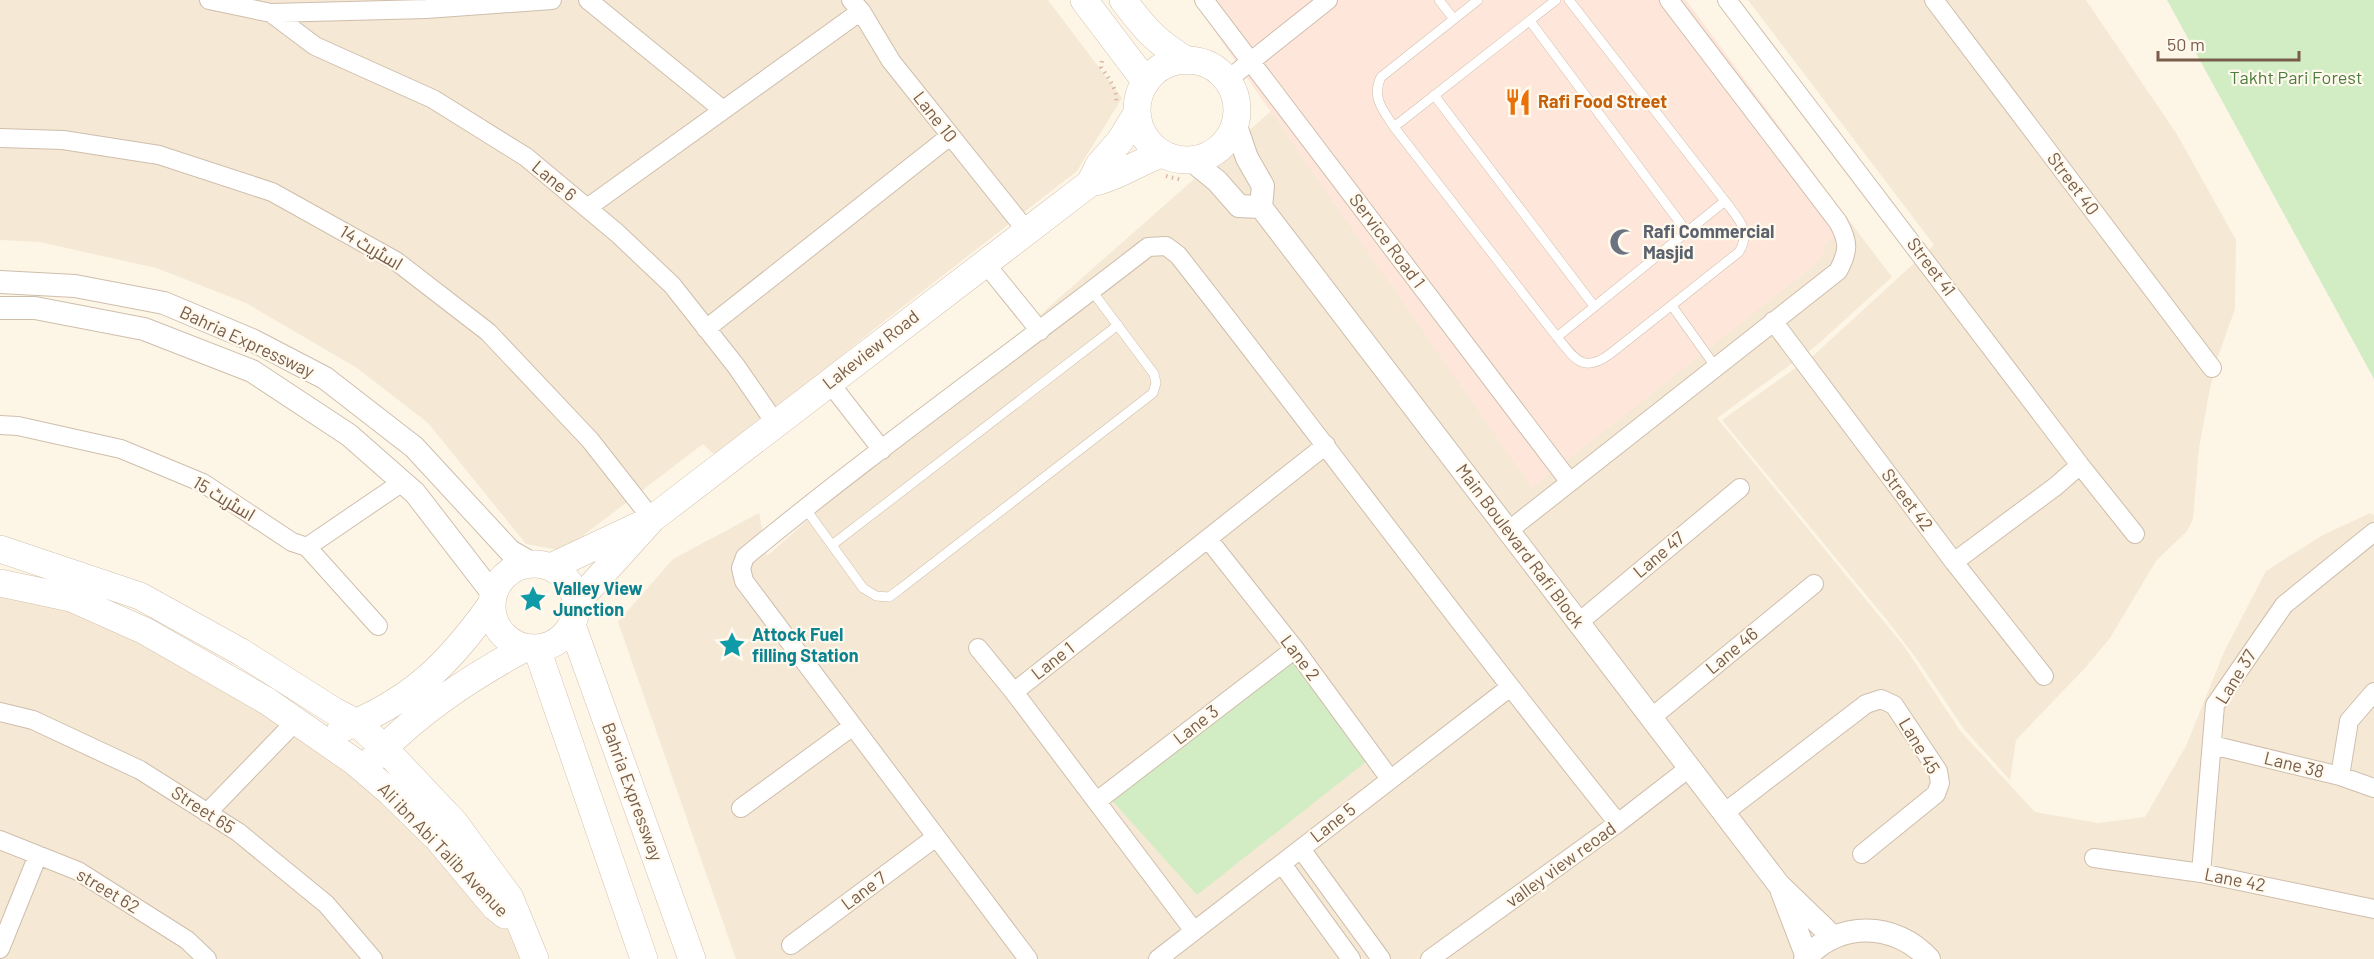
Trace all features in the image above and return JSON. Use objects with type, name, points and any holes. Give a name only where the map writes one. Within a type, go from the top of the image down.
[{"type":"main road","points":[[1084,0],[1146,82]]},
{"type":"main road","points":[[1123,0],[1163,46],[1188,61],[1210,66],[1226,81],[1236,101],[1232,132],[1222,146],[1208,155],[1191,160],[1176,159],[1162,154],[1142,132],[1137,113],[1139,97],[1146,82],[1164,66],[1188,61]]},
{"type":"main road","points":[[1090,183],[1099,165],[1120,141],[1137,113]]},
{"type":"main road","points":[[1090,183],[1107,180],[1141,161],[1162,154]]},
{"type":"main road","name":"Lakeview Road","points":[[652,519],[1090,183]]},
{"type":"main road","points":[[321,738],[393,705],[430,677],[463,644],[491,600],[501,578],[516,567],[542,565],[652,519]]},
{"type":"main road","points":[[363,770],[436,702],[474,676],[531,648],[558,641],[574,618],[585,593],[652,519]]},
{"type":"main road","name":"Ali ibn Abi Talib Avenue","points":[[0,549],[140,596],[241,652],[357,723],[454,822],[510,898],[522,930]]},
{"type":"main road","points":[[542,565],[562,574],[570,585],[575,598],[574,618]]},
{"type":"main road","name":"Ali ibn Abi Talib Avenue","points":[[0,583],[71,598],[145,631],[267,701],[321,738],[390,792],[438,839],[495,907],[522,930]]},
{"type":"main road","points":[[491,600],[497,628],[504,636],[531,648],[644,959]]},
{"type":"main road","name":"Bahria Expressway","points":[[574,618],[692,959]]},
{"type":"main road","points":[[522,930],[535,959]]},
{"type":"street","points":[[209,0],[271,13],[426,9],[552,0]]},
{"type":"street","points":[[588,0],[723,110]]},
{"type":"street","name":"Service Road 1","points":[[1204,0],[1569,481]]},
{"type":"street","points":[[1226,81],[1328,0]]},
{"type":"street","points":[[1508,531],[1838,271],[1846,257],[1845,234],[1838,222],[1669,0]]},
{"type":"street","name":"Street 41","points":[[1727,0],[2080,465],[2135,534]]},
{"type":"street","name":"Street 40","points":[[1934,0],[2212,368]]},
{"type":"street","points":[[587,208],[723,110],[856,5]]},
{"type":"street","name":"Lane 10","points":[[856,5],[891,61],[1026,230]]},
{"type":"street","name":"Lane 6","points":[[271,13],[315,46],[433,99],[526,157],[587,208],[672,285],[736,366],[776,424]]},
{"type":"street","points":[[1191,160],[1217,181],[1239,206],[1261,207],[1263,186],[1247,158],[1234,123]]},
{"type":"street","points":[[706,328],[950,136]]},
{"type":"street","name":"اسٹریٹ 14","points":[[0,138],[63,141],[159,155],[272,192],[396,261],[488,332],[590,440],[652,519]]},
{"type":"street","name":"Main Boulevard Rafi Block","points":[[1261,207],[1779,885]]},
{"type":"street","points":[[1022,957],[936,837],[744,581],[741,568],[745,557],[805,508],[1148,247],[1166,246],[1178,255],[1326,445],[1509,688],[1618,823]]},
{"type":"street","points":[[985,263],[1040,331]]},
{"type":"street","name":"Bahria Expressway","points":[[0,282],[75,286],[164,303],[252,340],[326,378],[414,447],[510,551],[542,565]]},
{"type":"street","name":"Bahria Expressway","points":[[0,308],[34,308],[144,329],[252,371],[349,435],[415,493],[491,600]]},
{"type":"street","name":"Street 42","points":[[1773,321],[1954,562],[2044,676]]},
{"type":"street","points":[[829,382],[882,450]]},
{"type":"street","name":"اسٹریٹ 15","points":[[0,425],[18,426],[121,449],[203,483],[292,542],[306,547],[378,626]]},
{"type":"street","name":"Lane 1","points":[[1194,931],[1014,692],[1326,445]]},
{"type":"street","points":[[1954,562],[2056,486],[2080,465]]},
{"type":"street","points":[[306,547],[401,483]]},
{"type":"street","name":"Lane 47","points":[[1578,623],[1740,488]]},
{"type":"street","name":"Lane 37","points":[[2201,873],[2215,705],[2284,605],[2374,532]]},
{"type":"street","name":"Lane 2","points":[[1208,539],[1295,649],[1390,779]]},
{"type":"street","name":"Lane 46","points":[[1651,718],[1814,584]]},
{"type":"street","points":[[978,648],[1014,692]]},
{"type":"street","name":"Lane 3","points":[[1097,801],[1295,649]]},
{"type":"street","name":"Lane 5","points":[[1158,959],[1509,688]]},
{"type":"street","points":[[2340,776],[2349,721],[2374,692]]},
{"type":"street","name":"Lane 45","points":[[1724,813],[1866,704],[1881,699],[1894,705],[1938,771],[1940,783],[1936,794],[1862,854]]},
{"type":"street","name":"Street 65","points":[[0,712],[33,720],[140,770],[238,832],[326,904],[373,959]]},
{"type":"street","points":[[207,813],[296,722]]},
{"type":"street","points":[[741,808],[853,726]]},
{"type":"street","name":"Lane 38","points":[[2212,745],[2340,776],[2374,788]]},
{"type":"street","name":"valley view reoad","points":[[1430,959],[1618,823],[1689,768]]},
{"type":"street","name":"Lane 7","points":[[791,945],[936,837]]},
{"type":"street","name":"street 62","points":[[0,840],[78,871],[187,940],[207,959]]},
{"type":"street","points":[[1301,849],[1381,959]]},
{"type":"street","points":[[0,949],[38,855]]},
{"type":"street","name":"Lane 42","points":[[2094,858],[2201,873],[2374,909]]},
{"type":"street","points":[[1282,864],[1350,959]]},
{"type":"street","points":[[1779,885],[1833,937]]},
{"type":"street","points":[[1779,885],[1806,958],[1819,945],[1833,937],[1859,930],[1887,932],[1913,944],[1929,959]]},
{"type":"lane","points":[[1439,0],[1453,18]]},
{"type":"lane","points":[[1478,0],[1381,77],[1376,87],[1377,98],[1394,127],[1557,337],[1573,357],[1582,364],[1600,361],[1739,252],[1745,241],[1741,223],[1725,201],[1569,0]]},
{"type":"lane","points":[[1394,127],[1556,0]]},
{"type":"lane","points":[[1530,21],[1687,232]]},
{"type":"lane","points":[[1434,95],[1594,306]]},
{"type":"lane","points":[[1557,337],[1725,201]]},
{"type":"lane","points":[[805,508],[863,588],[876,596],[889,597],[900,589],[1153,393],[1156,383],[1154,374],[1092,291]]},
{"type":"lane","points":[[1671,306],[1715,366]]},
{"type":"lane","points":[[832,545],[1118,325]]},
{"type":"shaded area","points":[[0,0],[1048,0],[1122,98],[1077,171],[878,326],[717,457],[703,444],[563,551],[526,544],[428,423],[357,368],[246,303],[156,268],[40,242],[0,240]]},
{"type":"shaded area","points":[[1193,0],[1686,0],[1851,223],[1825,244],[1823,255],[1812,267],[1532,488]]},
{"type":"shaded area","points":[[1397,0],[1787,139],[1892,277],[1816,346],[1717,418],[1904,646],[1961,732],[2035,812],[2098,823],[2145,817],[2186,746],[2224,652],[2266,571],[2323,535],[2370,513],[2374,515],[2374,959],[736,959],[618,622],[673,559],[759,513],[767,556]]},
{"type":"shaded area","points":[[1748,0],[2086,0],[2178,136],[2236,240],[2235,309],[2216,362],[2208,399],[2199,448],[2193,520],[2186,532],[2156,561],[2110,638],[2085,668],[2016,740],[2010,780],[1964,729],[1890,624],[1722,420],[1814,355],[1934,245]]},
{"type":"shaded area","points":[[0,584],[191,656],[363,770],[495,907],[528,959],[0,959]]},
{"type":"green space","name":"Takht Pari Forest","points":[[2167,0],[2374,0],[2374,379]]},
{"type":"green space","points":[[1295,655],[1372,757],[1197,895],[1109,797]]},
{"type":"place","name":"Rafi Food Street","points":[[1518,102]]},
{"type":"place","name":"Rafi Commercial Masjid","points":[[1623,242]]},
{"type":"place","name":"Valley View Junction","points":[[533,599]]},
{"type":"place","name":"Attock Fuel filling Station","points":[[732,645]]}]
